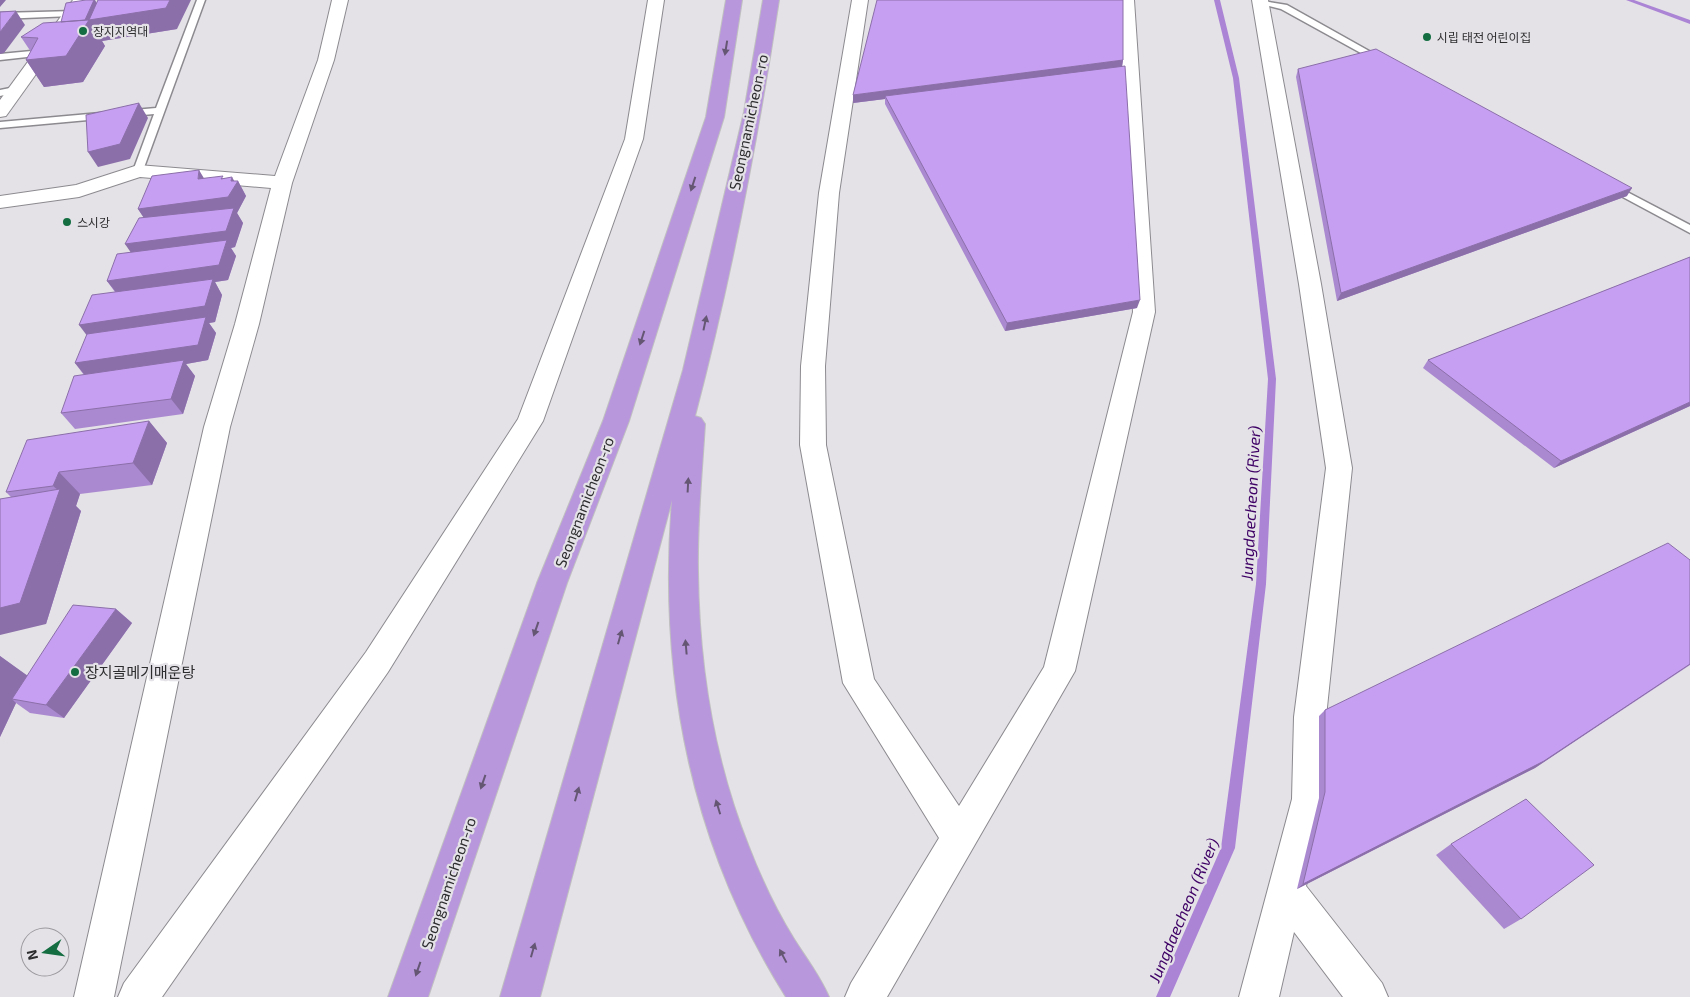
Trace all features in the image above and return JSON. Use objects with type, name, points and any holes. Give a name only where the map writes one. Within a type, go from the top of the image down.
[{"type":"highway","name":"Seongnamicheon-ro","points":[[408,997],[552,583],[616,421],[716,117],[734,0]]},
{"type":"highway","name":"Seongnamicheon-ro","points":[[520,997],[695,370],[753,112],[771,0]]},
{"type":"highway","points":[[695,370],[683,572],[684,631],[690,696],[701,751],[714,796],[752,898],[793,975],[809,997]]},
{"type":"street","points":[[94,997],[217,427],[248,324],[282,183],[326,60],[340,0]]},
{"type":"street","points":[[138,997],[377,662],[530,421],[634,139],[656,0]]},
{"type":"street","points":[[860,0],[829,194],[814,366],[813,445],[859,683],[960,838]]},
{"type":"street","points":[[865,997],[1059,671],[1144,312],[1126,0]]},
{"type":"street","points":[[1259,997],[1309,799],[1310,717],[1338,468],[1310,284],[1260,1]]},
{"type":"street","points":[[0,112],[7,92],[42,53],[77,6]]},
{"type":"street","points":[[0,202],[80,191],[138,171],[282,183]]},
{"type":"street","points":[[1286,890],[1368,997]]},
{"type":"lane","points":[[138,171],[201,0]]},
{"type":"lane","points":[[1260,1],[1284,7],[1394,68]]},
{"type":"lane","points":[[0,16],[77,6]]},
{"type":"lane","points":[[0,57],[42,53]]},
{"type":"lane","points":[[0,125],[57,122],[129,112],[159,112]]},
{"type":"lane","points":[[1602,182],[1690,230]]},
{"type":"building","points":[[94,0],[85,20],[61,22],[66,3]]},
{"type":"building","points":[[98,0],[170,0],[166,8],[89,20]]},
{"type":"building","points":[[877,0],[1123,0],[1123,60],[853,95]]},
{"type":"building","points":[[16,11],[0,32],[0,12]]},
{"type":"building","points":[[89,20],[66,56],[26,60],[38,38],[21,37],[43,23]]},
{"type":"building","points":[[1376,49],[1632,188],[1341,293],[1298,69]]},
{"type":"building","points":[[1125,66],[1140,300],[1007,323],[885,96]]},
{"type":"building","points":[[139,103],[120,144],[88,152],[86,115]]},
{"type":"building","points":[[199,170],[198,179],[223,176],[221,179],[232,177],[231,181],[238,181],[228,197],[138,209],[152,176]]},
{"type":"building","points":[[234,208],[226,231],[125,244],[139,218]]},
{"type":"building","points":[[227,240],[219,265],[107,281],[117,254]]},
{"type":"building","points":[[1690,257],[1690,402],[1561,461],[1428,360]]},
{"type":"building","points":[[213,279],[205,306],[79,325],[92,295]]},
{"type":"building","points":[[206,317],[198,345],[75,363],[87,334]]},
{"type":"building","points":[[184,360],[171,399],[61,413],[74,376]]},
{"type":"building","points":[[149,421],[133,463],[59,472],[53,486],[6,492],[27,440]]},
{"type":"building","points":[[60,489],[20,603],[0,608],[0,499]]},
{"type":"building","points":[[1668,543],[1690,560],[1690,664],[1544,761],[1303,884],[1325,792],[1325,710]]},
{"type":"building","points":[[73,605],[116,609],[46,705],[12,699]]},
{"type":"building","points":[[1526,799],[1594,865],[1521,919],[1451,844]]},
{"type":"waterway","name":"Jungdaecheon (River)","points":[[1163,997],[1228,848],[1261,584],[1272,379],[1236,78],[1217,0]]},
{"type":"waterway","points":[[1629,0],[1690,22]]},
{"type":"place","name":"장지지역대","points":[[83,31]]},
{"type":"place","name":"시립 태전 어린이집","points":[[1427,37]]},
{"type":"place","name":"스시강","points":[[67,222]]},
{"type":"place","name":"장지골메기매운탕","points":[[75,672]]}]
